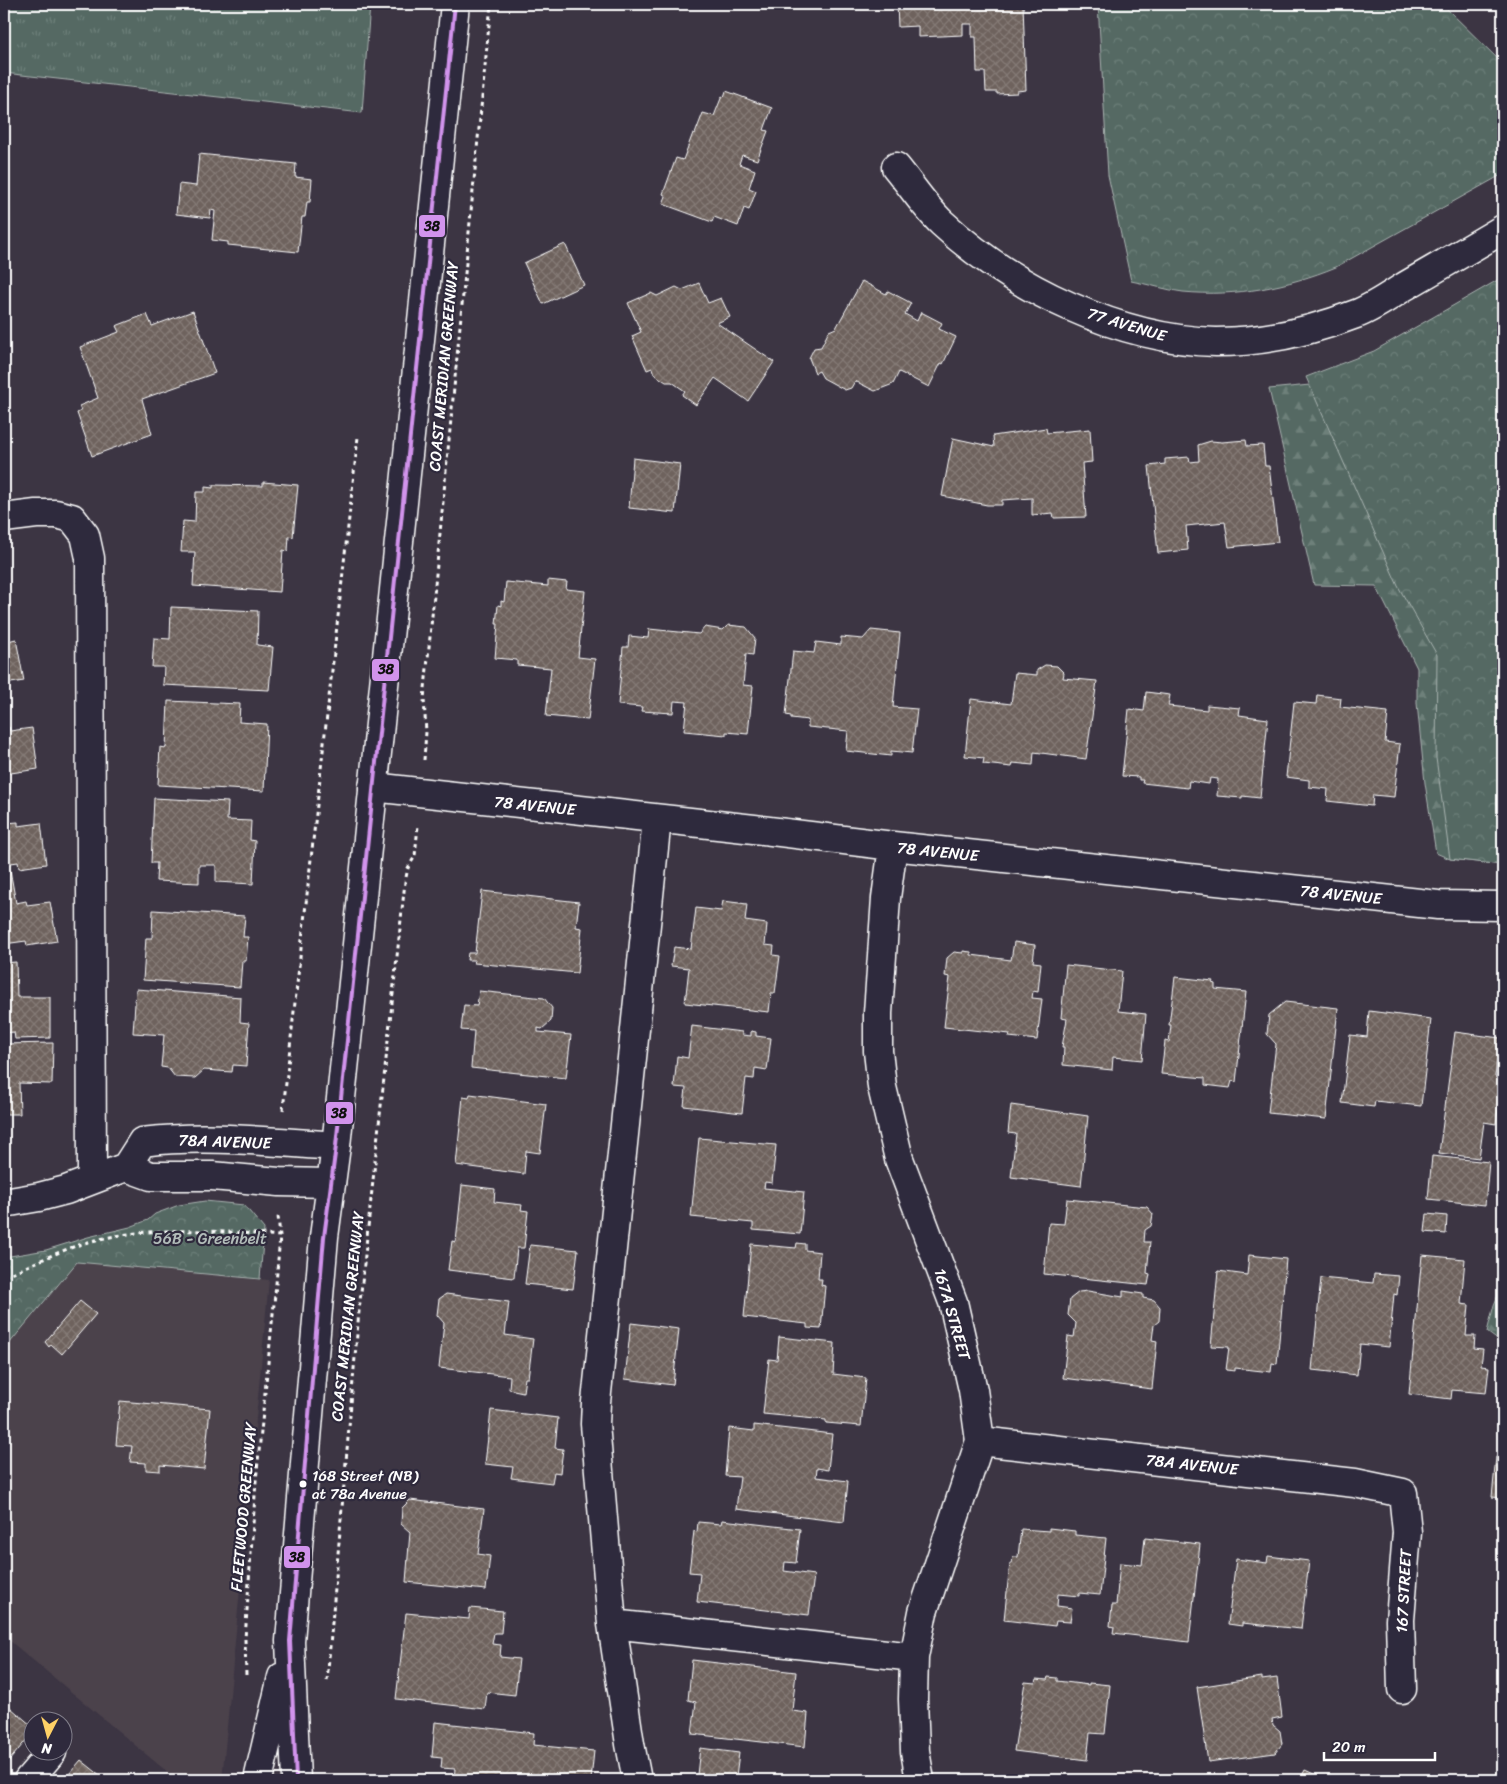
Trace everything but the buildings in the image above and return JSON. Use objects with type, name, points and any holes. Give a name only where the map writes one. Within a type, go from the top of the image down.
[{"type":"street","points":[[296,1780],[290,1641],[324,1237],[336,1146],[455,4]]},
{"type":"street","name":"77 AVENUE","points":[[896,167],[940,222],[981,255],[1025,285],[1090,314],[1129,328],[1170,337],[1217,342],[1262,338],[1311,330],[1359,314],[1503,229]]},
{"type":"street","points":[[4,518],[36,514],[56,514],[72,518],[85,535],[90,558],[92,1179]]},
{"type":"street","name":"78 AVENUE","points":[[373,787],[1438,905],[1503,906]]},
{"type":"street","points":[[637,1780],[612,1624],[596,1446],[596,1402],[656,819]]},
{"type":"street","name":"167A STREET","points":[[893,846],[879,974],[878,1051],[882,1087],[899,1159],[953,1302],[973,1390],[980,1441],[923,1612],[914,1657],[912,1699],[915,1751],[920,1780]]},
{"type":"street","name":"78A AVENUE","points":[[126,1167],[142,1142],[222,1138],[336,1146]]},
{"type":"street","points":[[4,1203],[66,1190],[126,1167],[151,1176],[212,1176],[279,1182],[331,1183]]},
{"type":"street","name":"78A AVENUE","points":[[980,1441],[1355,1483],[1403,1493]]},
{"type":"street","name":"167 STREET","points":[[1402,1689],[1400,1620],[1407,1532],[1403,1493]]},
{"type":"street","points":[[612,1624],[914,1657]]},
{"type":"street","points":[[258,1780],[290,1641]]},
{"type":"street","points":[[28,1780],[43,1762]]},
{"type":"path","name":"COAST MERIDIAN GREENWAY","points":[[426,732],[424,698],[492,4]]},
{"type":"path","points":[[285,1116],[283,1110],[358,438]]},
{"type":"path","name":"COAST MERIDIAN GREENWAY","points":[[327,1686],[366,1250],[405,882],[408,868],[415,856]]},
{"type":"path","name":"FLEETWOOD GREENWAY","points":[[247,1679],[245,1639],[256,1480],[280,1236],[278,1213]]},
{"type":"path","points":[[4,1276],[51,1254],[74,1246],[131,1234],[191,1231],[280,1236]]},
{"type":"shaded area","points":[[77,1262],[269,1280],[222,1780],[177,1780],[4,1636],[4,1349]]},
{"type":"green space","points":[[4,4],[370,4],[362,113],[4,73]]},
{"type":"green space","points":[[1098,4],[1442,4],[1503,64],[1503,174],[1336,267],[1299,280],[1261,289],[1222,293],[1183,292],[1131,281],[1108,175]]},
{"type":"green space","points":[[1503,277],[1503,865],[1450,859],[1436,758],[1437,655],[1398,586],[1306,377],[1374,351]]},
{"type":"green space","points":[[1357,368],[1503,865],[1450,859],[1436,853],[1425,783],[1417,703],[1417,668],[1376,586],[1314,585],[1269,389],[1310,385]]},
{"type":"green space","name":"56B - Greenbelt","points":[[205,1201],[244,1205],[264,1229],[260,1279],[77,1262],[4,1350],[4,1257],[46,1250],[130,1227],[148,1220],[155,1214],[179,1205]]},
{"type":"green space","points":[[1503,1283],[1503,1344],[1487,1332],[1494,1305]]},
{"type":"transit line","name":"38","points":[[296,1780],[290,1641],[324,1237],[336,1146],[455,4]]},
{"type":"place","name":"168 Street (NB) at 78a Avenue","points":[[303,1484]]}]
